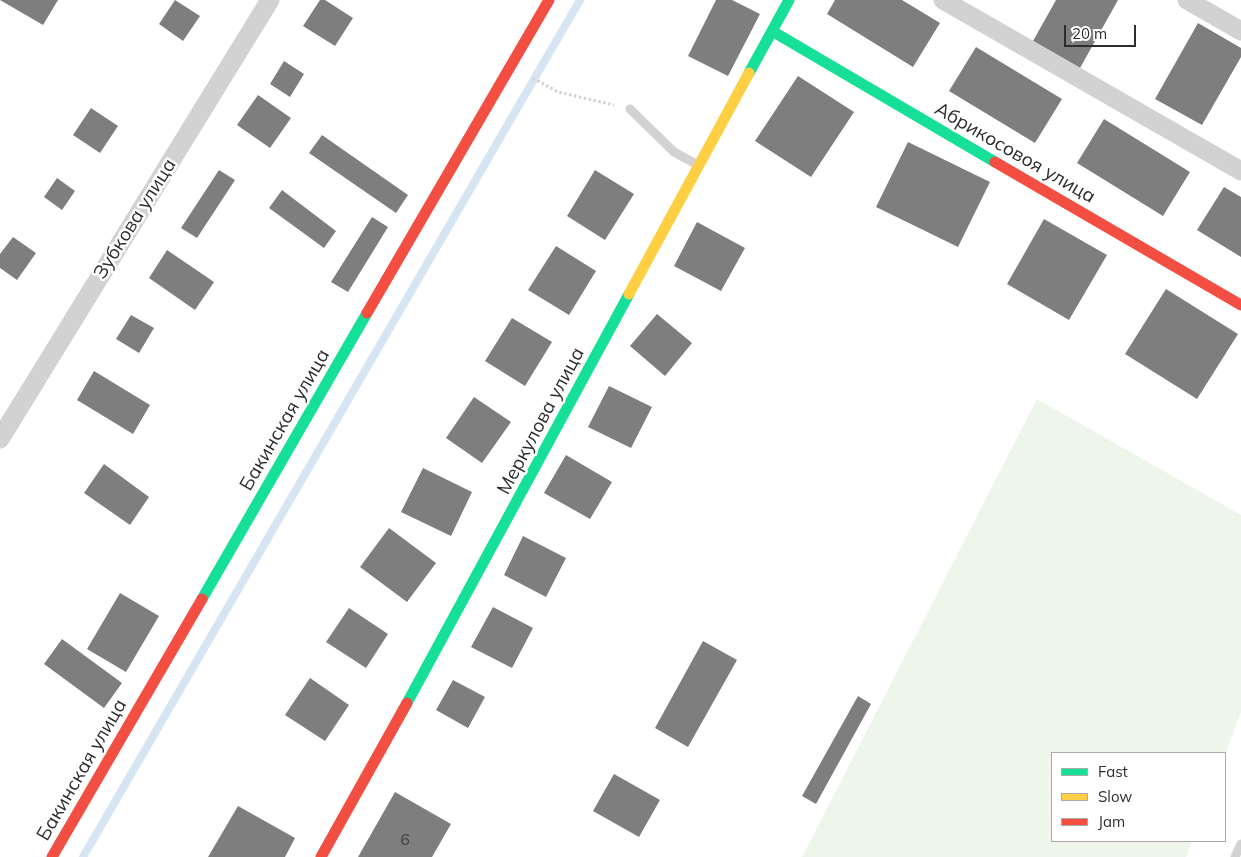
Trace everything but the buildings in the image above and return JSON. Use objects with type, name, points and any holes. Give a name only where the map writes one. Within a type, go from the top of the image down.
[{"type":"street","name":"Зубкова улица","points":[[0,439],[270,0]]},
{"type":"street","name":"Бакинская улица","points":[[52,857],[549,0]]},
{"type":"street","name":"Меркулова улица","points":[[321,857],[396,724],[789,0]]},
{"type":"street","points":[[943,0],[1241,171]]},
{"type":"street","points":[[1188,0],[1241,32]]},
{"type":"street","name":"Абрикосовоя улица","points":[[772,31],[1241,305]]},
{"type":"lane","points":[[630,109],[674,152],[699,166]]},
{"type":"lane","points":[[1235,857],[1241,844]]},
{"type":"path","points":[[558,92],[630,109]]},
{"type":"shaded area","points":[[1037,399],[1241,515],[1241,712],[1226,752],[1051,752],[1051,842],[1192,842],[1186,857],[802,857]]},
{"type":"waterway","points":[[83,857],[580,0]]},
{"type":"traffic: fast","points":[[749,73],[789,0]]},
{"type":"traffic: fast","points":[[772,31],[995,162]]},
{"type":"traffic: fast","points":[[407,703],[629,294]]},
{"type":"traffic: fast","points":[[202,599],[367,313]]},
{"type":"traffic: slow","points":[[629,294],[749,73]]},
{"type":"traffic: jam","points":[[367,313],[549,0]]},
{"type":"traffic: jam","points":[[995,162],[1241,305]]},
{"type":"traffic: jam","points":[[52,857],[202,599]]},
{"type":"traffic: jam","points":[[321,857],[407,703]]}]
